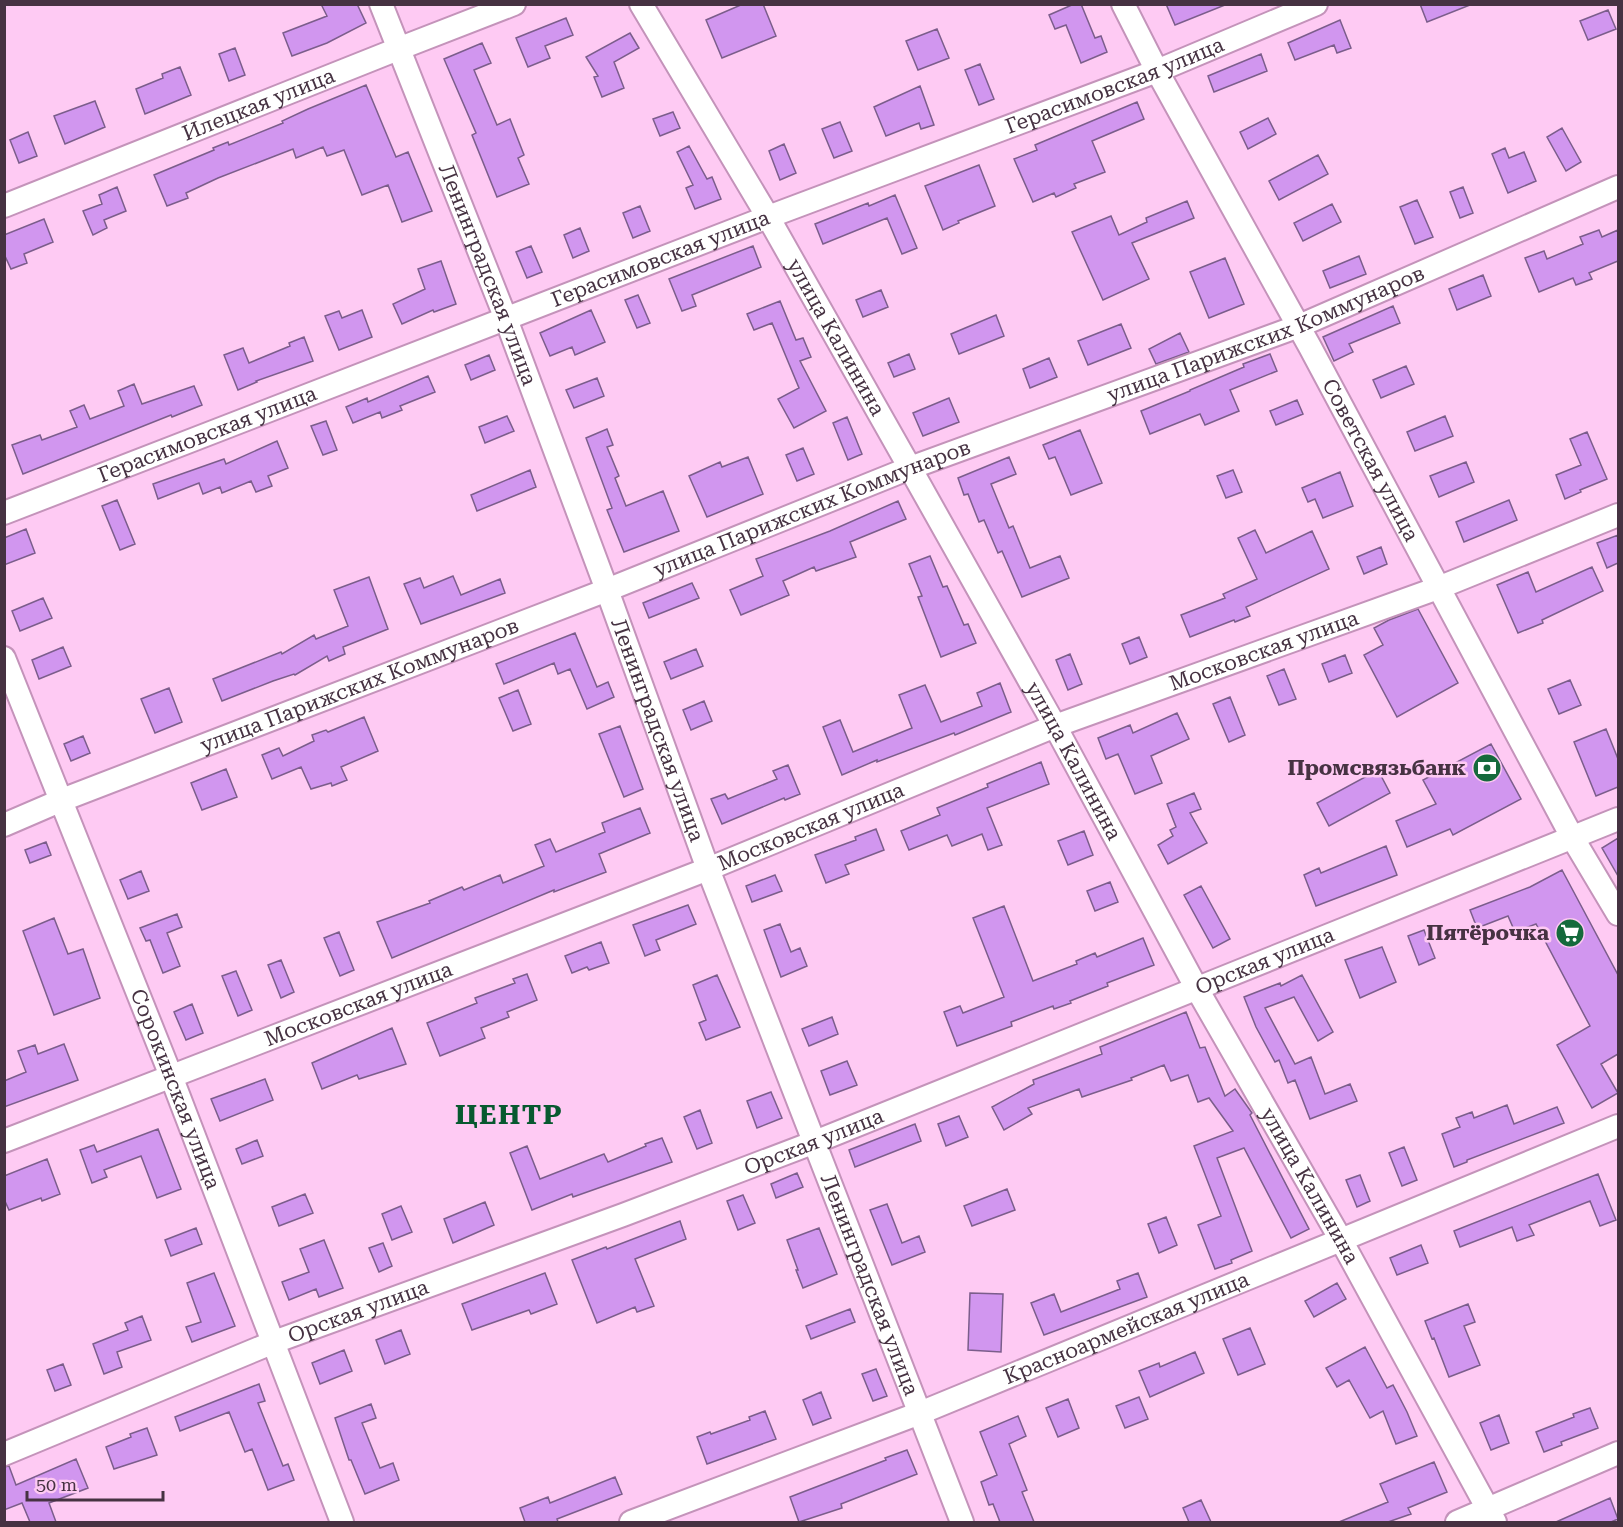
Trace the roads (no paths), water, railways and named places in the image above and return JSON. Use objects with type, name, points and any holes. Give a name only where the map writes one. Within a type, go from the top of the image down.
[{"type":"street","name":"Ленинградская улица","points":[[381,4],[506,319],[708,869],[962,1522]]},
{"type":"street","name":"Илецкая улица","points":[[4,206],[514,4]]},
{"type":"street","name":"улица Калинина","points":[[641,4],[768,217],[910,468],[1055,726],[1197,989],[1341,1240],[1491,1516]]},
{"type":"street","name":"Советская улица","points":[[1123,4],[1157,71],[1299,327],[1572,837],[1618,914]]},
{"type":"street","name":"Герасимовская улица","points":[[4,513],[768,217],[1157,71],[1316,4]]},
{"type":"street","name":"улица Парижских Коммунаров","points":[[4,825],[62,800],[607,590],[910,468],[1299,327],[1618,187]]},
{"type":"street","name":"Московская улица","points":[[4,1141],[708,869],[1055,726],[1438,588],[1618,515]]},
{"type":"street","name":"Сорокинская улица","points":[[4,658],[171,1076],[342,1522]]},
{"type":"street","name":"Орская улица","points":[[4,1454],[274,1341],[623,1215],[815,1142],[1618,819]]},
{"type":"street","name":"Красноармейская улица","points":[[631,1522],[920,1413],[1618,1126]]},
{"type":"street","points":[[1457,1522],[1491,1516],[1618,1453]]},
{"type":"place","name":"Промсвязьбанк","points":[[1487,768]]},
{"type":"place","name":"Пятёрочка","points":[[1570,933]]},
{"type":"district","name":"ЦЕНТР","points":[[509,1115]]}]
